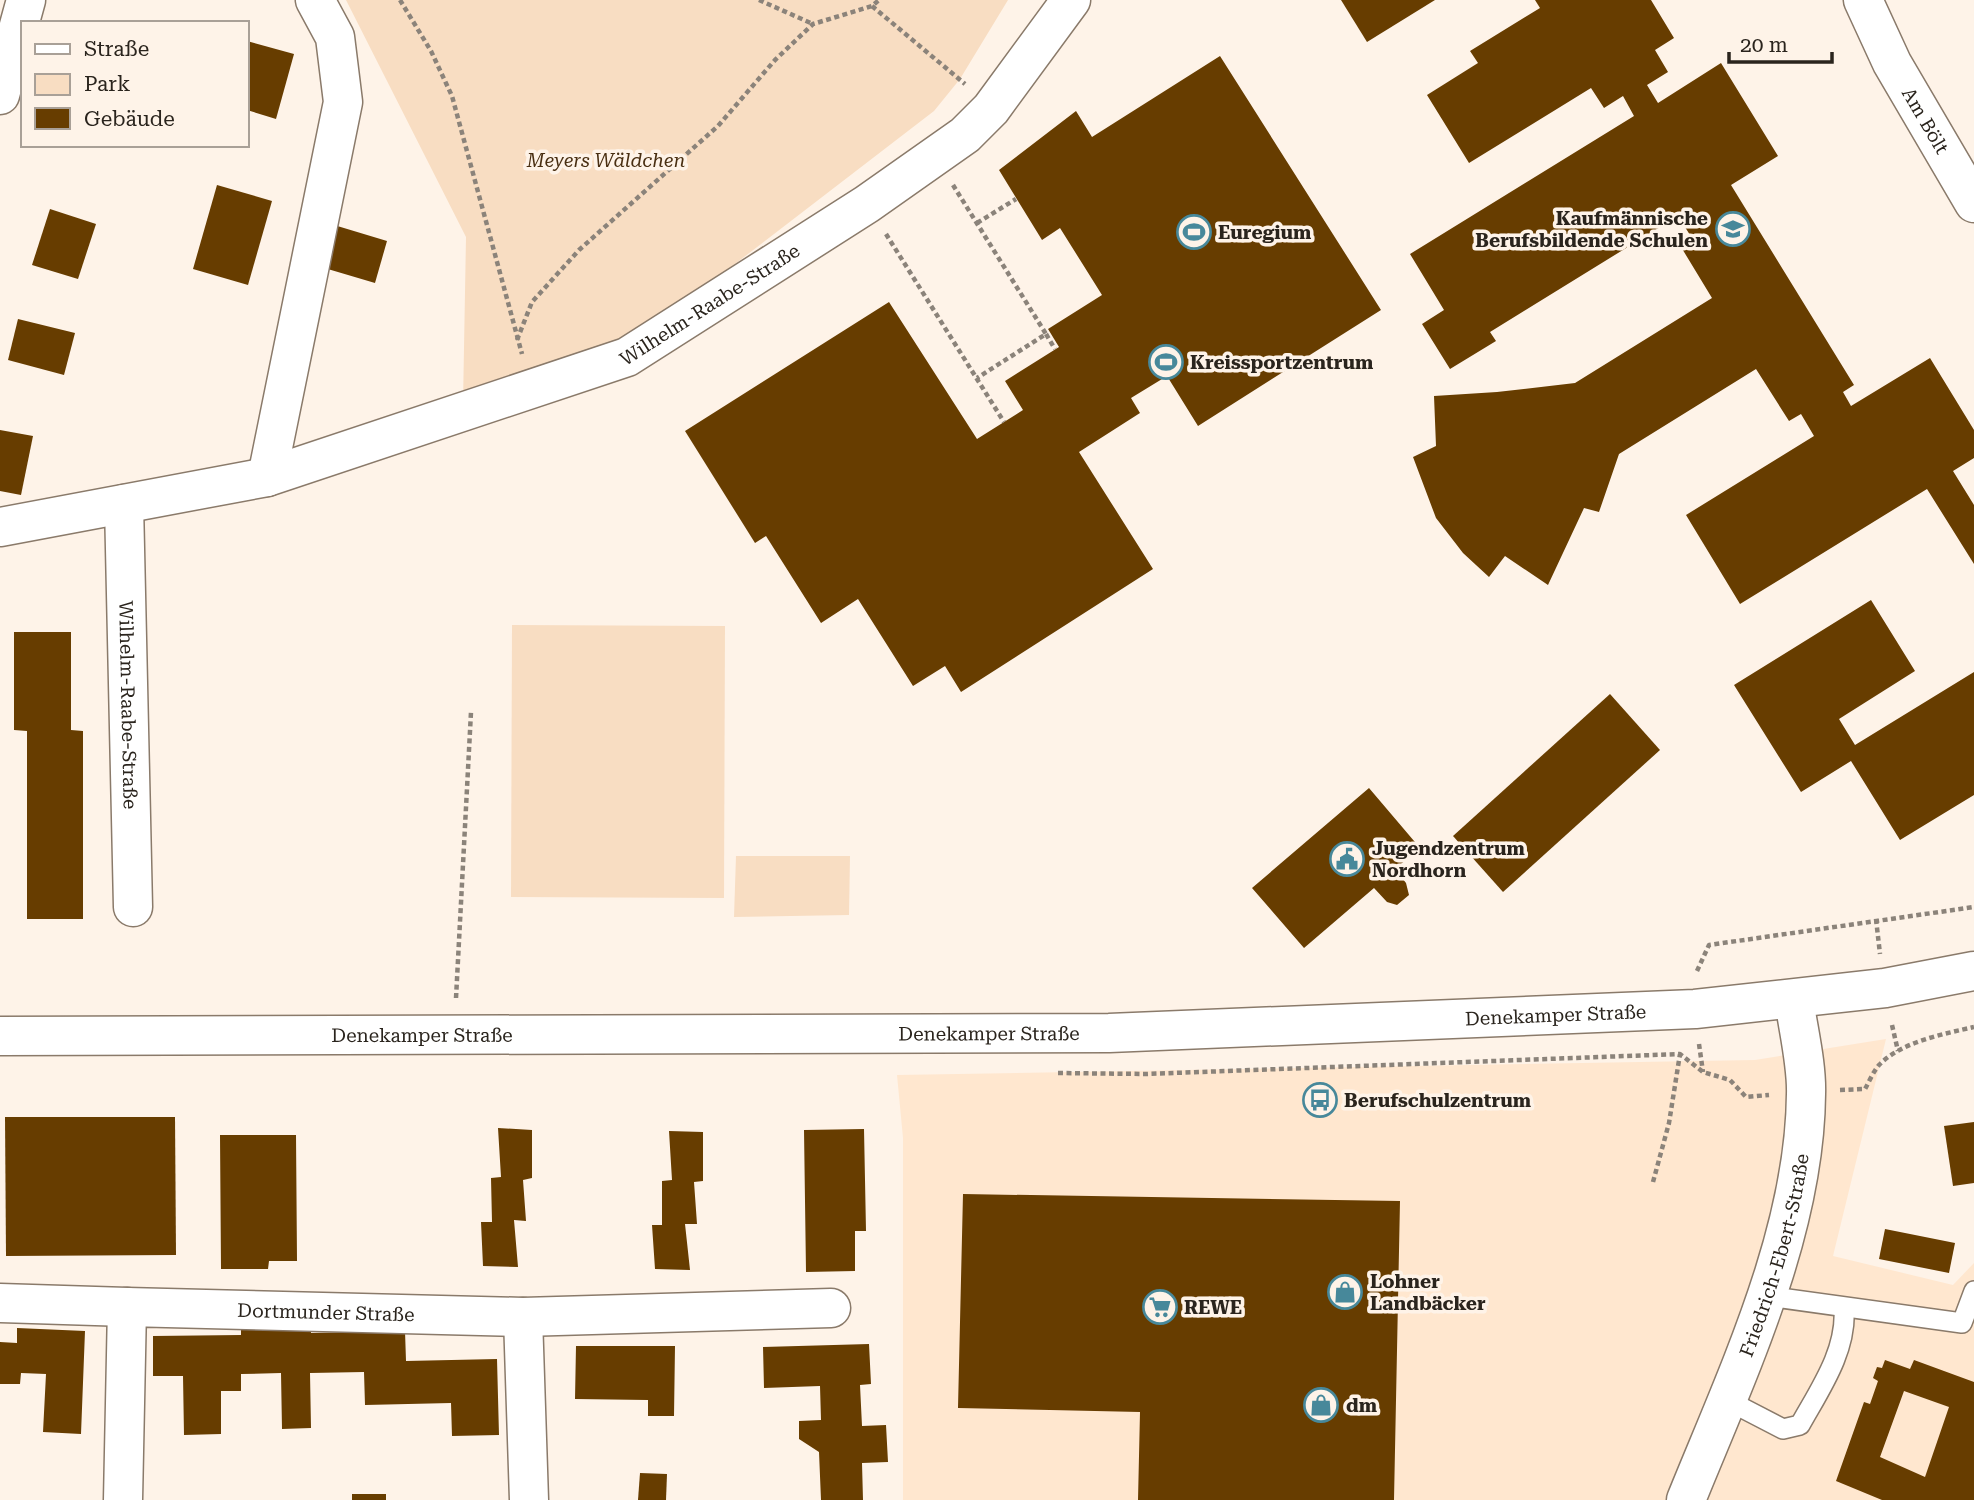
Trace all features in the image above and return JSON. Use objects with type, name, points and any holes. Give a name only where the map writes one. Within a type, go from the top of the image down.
[{"type":"street","points":[[0,95],[26,0]]},
{"type":"street","points":[[267,477],[343,102],[335,37],[315,0]]},
{"type":"street","name":"Wilhelm-Raabe-Straße","points":[[0,527],[267,477],[627,357],[867,204],[965,135],[991,109],[1071,0]]},
{"type":"street","name":"Am Bölt","points":[[1863,0],[1892,63],[1974,203]]},
{"type":"street","name":"Wilhelm-Raabe-Straße","points":[[124,504],[134,907]]},
{"type":"street","name":"Denekamper Straße","points":[[0,1036],[1109,1033],[1695,1009],[1885,988],[1974,971]]},
{"type":"street","name":"Friedrich-Ebert-Straße","points":[[1686,1500],[1767,1296],[1800,1169],[1807,1092],[1794,999]]},
{"type":"street","name":"Dortmunder Straße","points":[[0,1303],[523,1317],[831,1308]]},
{"type":"street","points":[[124,1500],[127,1307]]},
{"type":"street","points":[[523,1317],[529,1500]]},
{"type":"lane","points":[[1767,1296],[1962,1323],[1974,1291]]},
{"type":"lane","points":[[1727,1400],[1783,1429],[1800,1425],[1832,1367],[1842,1337],[1844,1308]]},
{"type":"path","points":[[400,0],[431,51],[452,96],[517,340],[533,388]]},
{"type":"path","points":[[759,0],[813,24]]},
{"type":"path","points":[[517,340],[533,302],[579,250],[718,126],[775,60],[813,24],[872,6],[879,0]]},
{"type":"path","points":[[872,6],[991,109]]},
{"type":"path","points":[[935,158],[1055,349]]},
{"type":"path","points":[[977,223],[1016,199]]},
{"type":"path","points":[[867,204],[1004,422]]},
{"type":"path","points":[[977,378],[1046,334]]},
{"type":"path","points":[[456,1034],[456,969],[471,712]]},
{"type":"path","points":[[1653,1182],[1669,1123],[1681,1054]]},
{"type":"shaded area","points":[[1886,1039],[1833,1256],[1953,1285],[1974,1263],[1974,1500],[903,1500],[903,1138],[897,1075],[1755,1060]]},
{"type":"green space","name":"Meyers Wäldchen","points":[[346,0],[1008,0],[960,79],[934,111],[623,350],[463,404],[466,237]]},
{"type":"green space","points":[[512,625],[725,626],[724,898],[511,897]]},
{"type":"green space","points":[[736,856],[850,856],[849,915],[734,917]]},
{"type":"building","points":[[1341,0],[1435,0],[1367,42]]},
{"type":"building","points":[[1535,0],[1651,0],[1674,38],[1655,50],[1668,72],[1647,85],[1658,103],[1721,63],[1778,156],[1731,185],[1854,385],[1843,392],[1851,406],[1930,358],[1974,430],[1974,458],[1953,471],[1974,505],[1974,564],[1927,489],[1740,604],[1686,515],[1814,436],[1801,414],[1789,421],[1756,369],[1619,454],[1599,512],[1584,508],[1548,585],[1505,556],[1489,577],[1463,553],[1436,518],[1413,457],[1436,446],[1434,396],[1575,383],[1712,298],[1678,242],[1690,235],[1678,216],[1490,332],[1496,341],[1450,369],[1422,324],[1444,310],[1410,254],[1634,116],[1623,96],[1604,108],[1591,88],[1469,163],[1427,95],[1478,63],[1470,51],[1540,8]]},
{"type":"building","points":[[248,41],[294,54],[276,119],[248,110]]},
{"type":"building","name":"Kreissportzentrum","points":[[1220,56],[1381,310],[1198,426],[1167,376],[1131,398],[1140,413],[1079,452],[1153,569],[961,692],[945,666],[913,686],[858,599],[821,623],[766,536],[755,543],[685,431],[889,302],[977,439],[1023,410],[1005,381],[1059,347],[1048,329],[1102,295],[1060,228],[1042,240],[999,170],[1076,111],[1092,137]]},
{"type":"building","points":[[217,185],[272,201],[248,285],[193,269]]},
{"type":"building","points":[[50,209],[96,224],[78,279],[32,265]]},
{"type":"building","points":[[334,225],[387,241],[375,283],[321,267]]},
{"type":"building","points":[[18,319],[75,333],[64,375],[8,360]]},
{"type":"building","points":[[0,430],[33,436],[21,495],[0,491]]},
{"type":"building","points":[[1871,600],[1915,671],[1839,719],[1855,745],[1974,672],[1974,795],[1900,840],[1851,761],[1801,792],[1734,685]]},
{"type":"building","points":[[14,632],[71,632],[71,730],[83,731],[83,919],[27,919],[27,731],[14,730]]},
{"type":"building","name":"Jugendzentrum Nordhorn","points":[[1610,694],[1660,750],[1503,892],[1453,836]]},
{"type":"building","name":"Jugendzentrum Nordhorn","points":[[1369,788],[1420,848],[1395,869],[1406,883],[1409,895],[1397,905],[1387,902],[1374,888],[1304,948],[1252,888]]},
{"type":"building","points":[[5,1117],[175,1117],[176,1255],[6,1256]]},
{"type":"building","points":[[1974,1122],[1974,1183],[1953,1186],[1944,1126]]},
{"type":"building","points":[[498,1128],[532,1130],[532,1178],[523,1180],[526,1221],[514,1220],[518,1267],[483,1266],[481,1222],[492,1222],[491,1178],[501,1177]]},
{"type":"building","points":[[864,1129],[866,1231],[855,1231],[855,1271],[806,1272],[804,1130]]},
{"type":"building","points":[[669,1131],[703,1132],[703,1181],[694,1182],[697,1224],[685,1224],[690,1270],[655,1269],[652,1225],[662,1225],[662,1181],[672,1180]]},
{"type":"building","points":[[220,1135],[296,1135],[297,1261],[269,1261],[268,1269],[221,1269]]},
{"type":"building","points":[[963,1194],[1400,1201],[1394,1500],[1138,1500],[1140,1412],[958,1408]]},
{"type":"building","points":[[1885,1229],[1955,1243],[1949,1273],[1879,1259]]},
{"type":"building","points":[[311,1326],[311,1333],[405,1331],[406,1361],[497,1359],[499,1435],[452,1436],[451,1403],[365,1405],[364,1372],[310,1373],[311,1428],[282,1429],[281,1373],[241,1374],[241,1391],[221,1391],[221,1434],[184,1435],[183,1376],[153,1376],[153,1336],[241,1335],[241,1327]]},
{"type":"building","points":[[17,1328],[85,1331],[81,1434],[43,1432],[46,1374],[21,1373],[20,1384],[0,1384],[0,1342],[17,1343]]},
{"type":"building","points":[[869,1344],[871,1384],[860,1385],[862,1426],[886,1425],[888,1462],[862,1463],[863,1500],[821,1500],[819,1452],[799,1439],[799,1421],[821,1420],[820,1386],[764,1388],[763,1347]]},
{"type":"building","points":[[576,1346],[675,1346],[674,1416],[648,1416],[648,1400],[575,1399]]},
{"type":"building","points":[[1885,1360],[1910,1369],[1914,1360],[1974,1382],[1974,1500],[1882,1500],[1836,1481],[1864,1402],[1870,1404],[1878,1381],[1873,1378],[1877,1367],[1882,1368]],"holes":[[[1904,1391],[1949,1407],[1925,1477],[1880,1457]]]},
{"type":"building","points":[[640,1473],[667,1474],[666,1500],[638,1500]]},
{"type":"building","points":[[352,1494],[386,1494],[386,1500],[352,1500]]},
{"type":"place","name":"Kaufmännische Berufsbildende Schulen","points":[[1733,229]]},
{"type":"place","name":"Euregium","points":[[1194,232]]},
{"type":"place","name":"Kreissportzentrum","points":[[1166,362]]},
{"type":"place","name":"Jugendzentrum Nordhorn","points":[[1347,859]]},
{"type":"place","name":"Berufschulzentrum","points":[[1320,1100]]},
{"type":"place","name":"Lohner Landbäcker","points":[[1345,1292]]},
{"type":"place","name":"REWE","points":[[1160,1307]]},
{"type":"place","name":"dm","points":[[1321,1405]]}]
